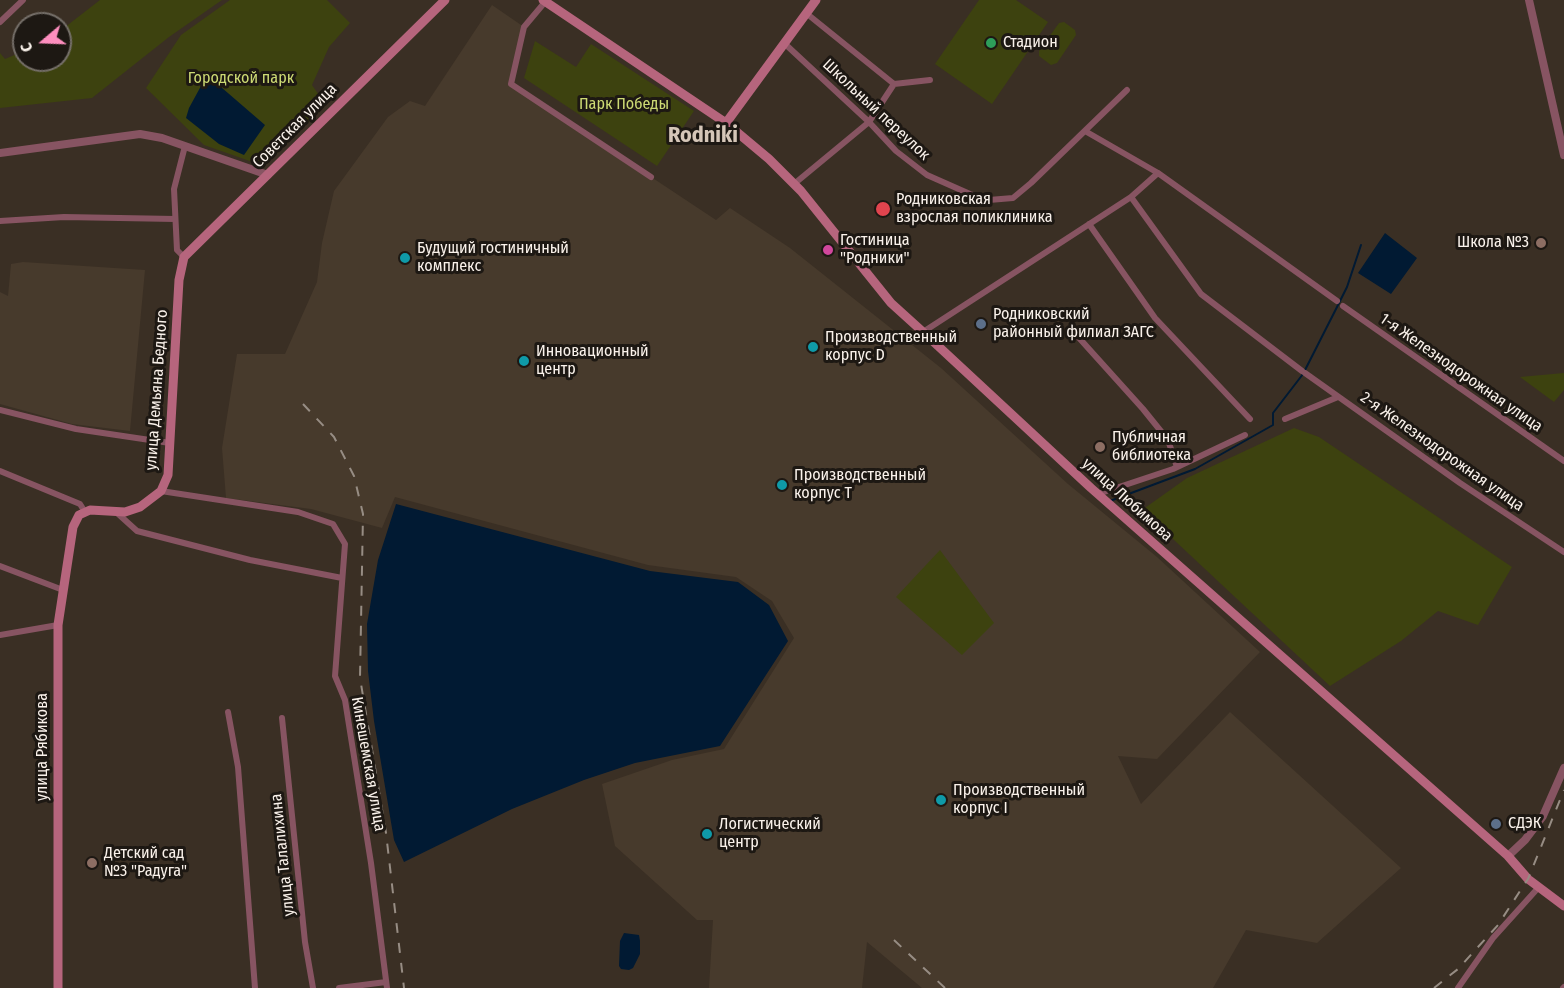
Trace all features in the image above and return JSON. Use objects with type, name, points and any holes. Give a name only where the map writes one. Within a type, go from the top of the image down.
[{"type":"main road","name":"Советская улица","points":[[184,256],[445,0]]},
{"type":"main road","points":[[544,1],[726,123],[816,0]]},
{"type":"main road","name":"улица Любимова","points":[[726,123],[769,159],[794,184],[891,303],[1103,499],[1508,856],[1538,888],[1564,906]]},
{"type":"main road","name":"улица Демьяна Бедного","points":[[85,512],[90,510],[125,512],[140,507],[161,491],[168,475],[179,280],[184,256]]},
{"type":"main road","name":"улица Рябикова","points":[[58,988],[58,625],[73,527],[79,514],[85,512]]},
{"type":"street","points":[[0,22],[23,0]]},
{"type":"street","points":[[1529,0],[1564,156]]},
{"type":"street","points":[[544,1],[524,27],[511,84],[651,177]]},
{"type":"street","points":[[806,13],[894,84],[930,80]]},
{"type":"street","name":"Школьный переулок","points":[[784,43],[869,122],[896,151],[927,175],[989,200],[1012,198],[1031,183],[1127,90]]},
{"type":"street","points":[[794,184],[869,122],[894,84]]},
{"type":"street","points":[[1085,131],[1158,173],[1337,301]]},
{"type":"street","points":[[0,153],[140,134],[162,138],[268,175]]},
{"type":"street","points":[[184,256],[177,249],[174,189],[185,146]]},
{"type":"street","points":[[923,332],[1131,197],[1158,173]]},
{"type":"street","name":"2-я Железнодорожная улица","points":[[1131,197],[1201,294],[1338,397],[1460,483],[1564,552]]},
{"type":"street","points":[[0,220],[64,217],[175,219]]},
{"type":"street","points":[[1089,224],[1155,318],[1250,419]]},
{"type":"street","name":"1-я Железнодорожная улица","points":[[1343,306],[1564,461]]},
{"type":"street","points":[[1071,329],[1168,440],[1177,467]]},
{"type":"street","points":[[1285,419],[1338,397]]},
{"type":"street","points":[[0,410],[76,429],[170,443]]},
{"type":"street","points":[[1103,499],[1245,435]]},
{"type":"street","points":[[0,471],[80,504],[85,512]]},
{"type":"street","name":"Кинешемская улица","points":[[161,491],[298,512],[333,524],[345,544],[335,676],[345,700],[371,863],[387,985]]},
{"type":"street","points":[[115,512],[137,531],[250,560],[342,579]]},
{"type":"street","points":[[0,566],[63,590]]},
{"type":"street","points":[[0,635],[58,625]]},
{"type":"street","points":[[228,712],[238,767],[255,988]]},
{"type":"street","name":"улица Талалихина","points":[[282,718],[305,942],[313,988]]},
{"type":"street","points":[[1508,856],[1525,840],[1542,816],[1564,768]]},
{"type":"street","points":[[1458,988],[1493,938],[1538,888]]},
{"type":"street","points":[[339,988],[387,985]]},
{"type":"shaded area","points":[[492,5],[524,27],[511,84],[716,220],[730,208],[790,248],[941,368],[1068,484],[1157,557],[1260,652],[1157,759],[1118,756],[1141,804],[1230,712],[1401,868],[1317,943],[1246,930],[1213,988],[922,988],[867,942],[862,988],[709,988],[713,920],[697,920],[615,846],[602,784],[672,760],[724,749],[794,638],[772,601],[736,577],[648,565],[395,497],[382,528],[311,509],[226,498],[222,448],[237,354],[285,354],[317,282],[322,243],[334,191],[388,117],[410,101],[425,106]]},
{"type":"shaded area","points":[[23,262],[145,270],[130,431],[72,424],[0,404],[0,292],[8,296],[11,264]]},
{"type":"green space","points":[[100,0],[222,0],[169,37],[92,98],[0,108],[0,53],[5,59],[12,56],[12,72],[72,72],[72,22]]},
{"type":"green space","name":"Городской парк","points":[[230,0],[327,0],[350,23],[329,47],[312,85],[326,105],[264,166],[204,145],[146,88],[181,35]]},
{"type":"green space","name":"Стадион","points":[[979,0],[1016,0],[1048,22],[992,104],[935,64]]},
{"type":"green space","points":[[1064,22],[1075,30],[1076,35],[1057,63],[1051,65],[1039,56],[1039,51],[1059,23]]},
{"type":"green space","name":"Парк Победы","points":[[535,41],[576,67],[591,44],[694,111],[657,166],[524,78]]},
{"type":"green space","points":[[1564,373],[1564,390],[1554,402],[1520,377]]},
{"type":"green space","points":[[1294,428],[1319,437],[1512,567],[1478,625],[1438,611],[1401,641],[1330,686],[1142,510],[1187,478]]},
{"type":"green space","points":[[940,550],[994,623],[962,655],[896,597]]},
{"type":"water","points":[[214,81],[265,125],[244,155],[219,144],[186,118],[201,86]]},
{"type":"water","points":[[1385,233],[1417,258],[1391,294],[1358,273]]},
{"type":"water","points":[[396,504],[650,571],[738,582],[769,605],[788,641],[720,746],[635,763],[584,780],[512,809],[404,862],[394,840],[368,671],[367,624],[378,560]]},
{"type":"water","points":[[624,933],[639,935],[640,941],[640,954],[633,968],[629,970],[621,969],[619,966],[620,941]]},
{"type":"waterway","points":[[1110,501],[1195,469],[1273,425],[1273,413],[1303,374],[1347,287],[1361,245]]},
{"type":"railway","points":[[303,404],[334,437],[354,476],[363,514],[360,678],[386,833],[404,988]]},
{"type":"railway","points":[[1434,988],[1458,969],[1498,925],[1528,879],[1564,790]]},
{"type":"railway","points":[[894,940],[945,988]]},
{"type":"place","name":"Стадион","points":[[991,43]]},
{"type":"place","name":"Родниковская взрослая поликлиника","points":[[883,209]]},
{"type":"place","name":"Школа №3","points":[[1541,243]]},
{"type":"place","name":"Гостиница \"Родники\"","points":[[828,250]]},
{"type":"place","name":"Будущий гостиничный комплекс","points":[[405,258]]},
{"type":"place","name":"Родниковский районный филиал ЗАГС","points":[[981,324]]},
{"type":"place","name":"Производственный корпус D","points":[[813,347]]},
{"type":"place","name":"Инновационный центр","points":[[524,361]]},
{"type":"place","name":"Публичная библиотека","points":[[1100,447]]},
{"type":"place","name":"Производственный корпус T","points":[[782,485]]},
{"type":"place","name":"Производственный корпус I","points":[[941,800]]},
{"type":"place","name":"СДЭК","points":[[1496,824]]},
{"type":"place","name":"Логистический центр","points":[[707,834]]},
{"type":"place","name":"Детский сад №3 \"Радуга\"","points":[[92,863]]},
{"type":"district","name":"Rodniki","points":[[703,136]]}]
